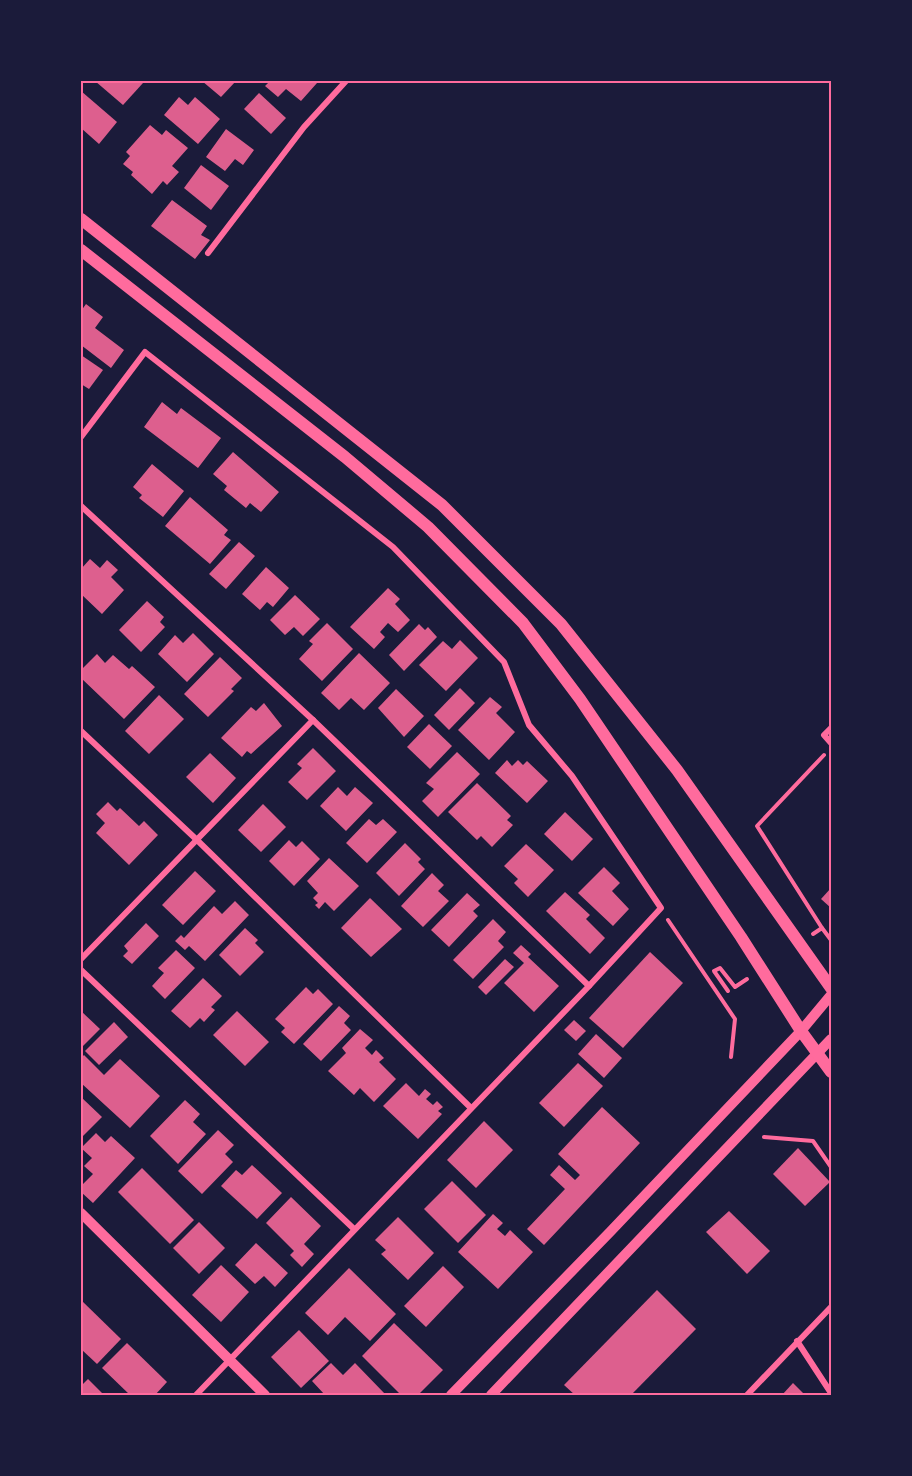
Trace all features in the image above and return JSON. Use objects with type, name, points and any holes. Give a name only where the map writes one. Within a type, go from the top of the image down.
[{"type":"main road","points":[[81,219],[442,505],[561,624],[677,770],[831,988]]},
{"type":"main road","points":[[81,250],[345,457],[420,520],[523,623],[580,699],[741,937],[801,1031],[831,1072]]},
{"type":"street","points":[[208,254],[303,127],[346,81]]},
{"type":"street","points":[[81,437],[145,352],[393,547],[504,662],[529,726],[572,776],[661,908],[196,1395]]},
{"type":"street","points":[[81,506],[313,720],[589,986]]},
{"type":"street","points":[[81,959],[313,720]]},
{"type":"street","points":[[831,728],[824,735],[831,743]]},
{"type":"street","points":[[81,731],[471,1108]]},
{"type":"street","points":[[81,970],[354,1229]]},
{"type":"street","points":[[451,1395],[801,1031],[831,995]]},
{"type":"street","points":[[491,1395],[831,1039]]},
{"type":"street","points":[[81,1213],[265,1395]]},
{"type":"street","points":[[747,1395],[831,1307]]},
{"type":"street","points":[[797,1341],[831,1393]]},
{"type":"path","points":[[822,928],[757,826],[831,748]]},
{"type":"path","points":[[661,908],[735,1019],[731,1057]]},
{"type":"path","points":[[728,991],[714,971],[720,968],[735,987]]},
{"type":"path","points":[[764,1137],[813,1141],[831,1167]]},
{"type":"building","points":[[95,81],[141,81],[143,83],[123,105]]},
{"type":"building","points":[[202,81],[236,81],[221,97]]},
{"type":"building","points":[[270,81],[315,81],[317,83],[301,101],[286,89],[278,97],[265,86]]},
{"type":"building","points":[[81,91],[117,122],[99,144],[81,128]]},
{"type":"building","points":[[259,93],[286,118],[271,134],[244,109]]},
{"type":"building","points":[[179,97],[188,105],[195,97],[220,119],[198,144],[164,115]]},
{"type":"building","points":[[150,125],[162,135],[166,130],[188,148],[172,166],[179,172],[167,185],[163,181],[152,194],[131,175],[133,172],[123,164],[130,156],[126,152]]},
{"type":"building","points":[[226,129],[254,150],[243,165],[235,159],[225,171],[206,157]]},
{"type":"building","points":[[201,165],[229,186],[211,210],[184,188]]},
{"type":"building","points":[[172,200],[207,226],[201,235],[210,240],[195,259],[151,226]]},
{"type":"building","points":[[86,304],[103,317],[95,328],[124,350],[111,368],[81,345],[81,311]]},
{"type":"building","points":[[81,355],[103,370],[89,389],[81,384]]},
{"type":"building","points":[[162,402],[177,414],[181,408],[221,438],[198,468],[144,427]]},
{"type":"building","points":[[233,452],[279,492],[261,512],[250,503],[246,508],[224,490],[227,486],[213,474]]},
{"type":"building","points":[[152,464],[184,491],[163,517],[139,498],[142,495],[133,487]]},
{"type":"building","points":[[190,497],[228,530],[224,535],[231,540],[210,564],[165,526]]},
{"type":"building","points":[[239,542],[255,556],[226,589],[209,574]]},
{"type":"building","points":[[90,559],[100,568],[107,560],[118,570],[111,577],[124,590],[102,614],[81,594],[81,569]]},
{"type":"building","points":[[266,567],[289,588],[273,607],[267,602],[260,610],[242,594]]},
{"type":"building","points":[[388,588],[400,599],[395,604],[410,620],[398,632],[388,623],[380,632],[385,637],[374,649],[350,627]]},
{"type":"building","points":[[295,595],[320,619],[303,636],[294,627],[285,635],[270,620]]},
{"type":"building","points":[[147,601],[164,617],[160,622],[165,627],[141,652],[119,630]]},
{"type":"building","points":[[327,623],[353,649],[322,681],[299,659],[313,644],[309,641]]},
{"type":"building","points":[[419,624],[425,630],[428,627],[437,637],[404,671],[389,655]]},
{"type":"building","points":[[193,633],[214,654],[187,682],[158,654],[175,635],[183,643]]},
{"type":"building","points":[[460,640],[478,658],[446,691],[419,665],[443,641],[452,649]]},
{"type":"building","points":[[359,653],[390,683],[364,710],[351,698],[339,710],[321,693]]},
{"type":"building","points":[[97,654],[105,663],[113,655],[129,669],[132,666],[155,687],[124,719],[81,678],[81,670]]},
{"type":"building","points":[[220,657],[242,678],[231,689],[234,691],[208,717],[184,694]]},
{"type":"building","points":[[460,688],[475,703],[449,730],[434,715]]},
{"type":"building","points":[[396,689],[424,716],[404,737],[378,708]]},
{"type":"building","points":[[159,695],[184,719],[149,754],[125,731]]},
{"type":"building","points":[[490,697],[502,707],[496,713],[515,732],[489,760],[458,730]]},
{"type":"building","points":[[264,703],[282,726],[251,754],[247,751],[242,757],[221,738],[251,707],[256,711]]},
{"type":"building","points":[[429,724],[452,746],[430,769],[407,747]]},
{"type":"building","points":[[313,748],[336,771],[307,800],[288,782],[302,768],[297,764]]},
{"type":"building","points":[[457,752],[480,774],[438,817],[422,801],[434,789],[426,783]]},
{"type":"building","points":[[210,753],[236,778],[213,803],[186,777]]},
{"type":"building","points":[[507,760],[512,766],[518,760],[523,765],[527,761],[548,781],[527,803],[495,773]]},
{"type":"building","points":[[477,783],[511,816],[507,820],[513,825],[492,847],[481,836],[477,840],[448,812]]},
{"type":"building","points":[[338,787],[347,796],[355,787],[373,803],[346,831],[320,806]]},
{"type":"building","points":[[108,802],[117,811],[120,808],[139,826],[144,821],[158,835],[129,865],[96,833],[105,823],[96,814]]},
{"type":"building","points":[[263,804],[286,827],[261,852],[238,830]]},
{"type":"building","points":[[565,812],[593,839],[572,861],[544,834]]},
{"type":"building","points":[[369,819],[376,825],[383,819],[397,832],[367,863],[346,843]]},
{"type":"building","points":[[289,840],[296,847],[302,841],[320,859],[294,886],[269,861]]},
{"type":"building","points":[[405,843],[421,859],[418,862],[425,869],[399,896],[376,873]]},
{"type":"building","points":[[526,844],[554,870],[528,897],[514,883],[518,879],[504,866]]},
{"type":"building","points":[[329,858],[359,886],[334,911],[325,902],[319,909],[315,905],[318,903],[313,898],[318,893],[307,881]]},
{"type":"building","points":[[604,867],[620,883],[612,891],[629,909],[613,926],[578,893]]},
{"type":"building","points":[[195,871],[216,891],[183,925],[162,905]]},
{"type":"building","points":[[432,873],[444,885],[438,891],[449,901],[423,927],[401,906]]},
{"type":"building","points":[[831,888],[831,908],[821,899]]},
{"type":"building","points":[[565,892],[590,915],[586,919],[605,938],[590,954],[546,911]]},
{"type":"building","points":[[467,893],[480,905],[473,911],[478,916],[449,947],[431,930]]},
{"type":"building","points":[[370,898],[402,929],[371,957],[341,928]]},
{"type":"building","points":[[235,901],[249,915],[205,961],[189,946],[185,950],[175,941],[181,935],[184,938],[214,906],[222,914]]},
{"type":"building","points":[[493,919],[506,932],[498,941],[504,947],[473,979],[453,960]]},
{"type":"building","points":[[146,923],[159,936],[132,964],[123,956],[128,951],[124,946]]},
{"type":"building","points":[[245,928],[258,940],[255,943],[264,952],[240,976],[219,955]]},
{"type":"building","points":[[521,945],[531,954],[528,957],[559,986],[534,1012],[504,983],[524,963],[513,953]]},
{"type":"building","points":[[176,950],[195,968],[165,999],[152,986],[164,973],[158,968]]},
{"type":"building","points":[[650,952],[683,983],[623,1048],[589,1018]]},
{"type":"building","points":[[505,959],[514,967],[486,995],[478,987]]},
{"type":"building","points":[[203,978],[222,996],[211,1007],[215,1010],[204,1022],[200,1018],[190,1028],[171,1011]]},
{"type":"building","points":[[306,987],[313,994],[318,989],[333,1004],[294,1044],[281,1032],[285,1028],[275,1019]]},
{"type":"building","points":[[339,1006],[350,1016],[344,1023],[351,1030],[321,1061],[303,1044]]},
{"type":"building","points":[[81,1011],[100,1029],[81,1048]]},
{"type":"building","points":[[237,1011],[269,1042],[245,1066],[213,1035]]},
{"type":"building","points":[[574,1020],[586,1031],[576,1041],[564,1030]]},
{"type":"building","points":[[114,1022],[128,1037],[99,1065],[85,1051]]},
{"type":"building","points":[[360,1029],[373,1040],[365,1048],[372,1055],[376,1050],[384,1058],[379,1062],[396,1079],[374,1102],[360,1088],[354,1095],[328,1071],[346,1053],[342,1048]]},
{"type":"building","points":[[596,1034],[622,1058],[604,1078],[578,1054]]},
{"type":"building","points":[[84,1055],[104,1075],[120,1059],[160,1096],[130,1128],[81,1083],[81,1058]]},
{"type":"building","points":[[578,1063],[603,1086],[564,1127],[539,1103]]},
{"type":"building","points":[[406,1083],[419,1096],[425,1089],[431,1094],[426,1099],[433,1105],[437,1101],[443,1107],[438,1111],[442,1114],[418,1139],[383,1106]]},
{"type":"building","points":[[81,1097],[102,1117],[81,1138]]},
{"type":"building","points":[[185,1100],[200,1114],[193,1122],[206,1134],[178,1164],[150,1136]]},
{"type":"building","points":[[602,1107],[640,1143],[544,1245],[527,1229],[565,1189],[550,1175],[559,1165],[575,1180],[580,1175],[558,1154]]},
{"type":"building","points":[[484,1121],[513,1150],[476,1188],[447,1160]]},
{"type":"building","points":[[218,1130],[234,1145],[225,1154],[233,1162],[202,1194],[178,1171]]},
{"type":"building","points":[[96,1133],[105,1142],[111,1136],[135,1158],[93,1203],[81,1192],[81,1186],[93,1174],[84,1166],[92,1158],[81,1148]]},
{"type":"building","points":[[798,1148],[830,1182],[805,1206],[773,1174]]},
{"type":"building","points":[[252,1165],[282,1193],[257,1219],[221,1186],[236,1170],[242,1175]]},
{"type":"building","points":[[142,1168],[194,1220],[170,1244],[118,1192]]},
{"type":"building","points":[[452,1181],[486,1215],[458,1243],[424,1209]]},
{"type":"building","points":[[291,1197],[321,1226],[304,1244],[314,1254],[302,1267],[290,1255],[294,1251],[266,1223]]},
{"type":"building","points":[[729,1211],[770,1251],[747,1274],[706,1232]]},
{"type":"building","points":[[493,1214],[503,1223],[497,1229],[505,1236],[510,1230],[533,1252],[498,1289],[458,1252]]},
{"type":"building","points":[[398,1217],[434,1253],[408,1280],[381,1254],[386,1250],[375,1240]]},
{"type":"building","points":[[199,1222],[225,1248],[199,1274],[173,1248]]},
{"type":"building","points":[[256,1243],[288,1273],[275,1287],[264,1276],[255,1284],[235,1265]]},
{"type":"building","points":[[221,1265],[249,1292],[221,1322],[192,1295]]},
{"type":"building","points":[[443,1266],[464,1287],[426,1327],[404,1306]]},
{"type":"building","points":[[349,1268],[396,1314],[370,1341],[345,1317],[328,1335],[305,1313]]},
{"type":"building","points":[[657,1290],[696,1329],[631,1395],[575,1395],[564,1385]]},
{"type":"building","points":[[81,1300],[121,1339],[97,1364],[81,1349]]},
{"type":"building","points":[[394,1323],[443,1370],[418,1395],[401,1395],[362,1356]]},
{"type":"building","points":[[299,1330],[329,1361],[301,1388],[271,1357]]},
{"type":"building","points":[[127,1343],[167,1382],[155,1395],[130,1395],[102,1368]]},
{"type":"building","points":[[331,1363],[343,1375],[355,1363],[386,1395],[325,1395],[312,1381]]},
{"type":"building","points":[[88,1379],[104,1395],[81,1395],[81,1386]]},
{"type":"building","points":[[793,1383],[805,1395],[782,1395]]}]
